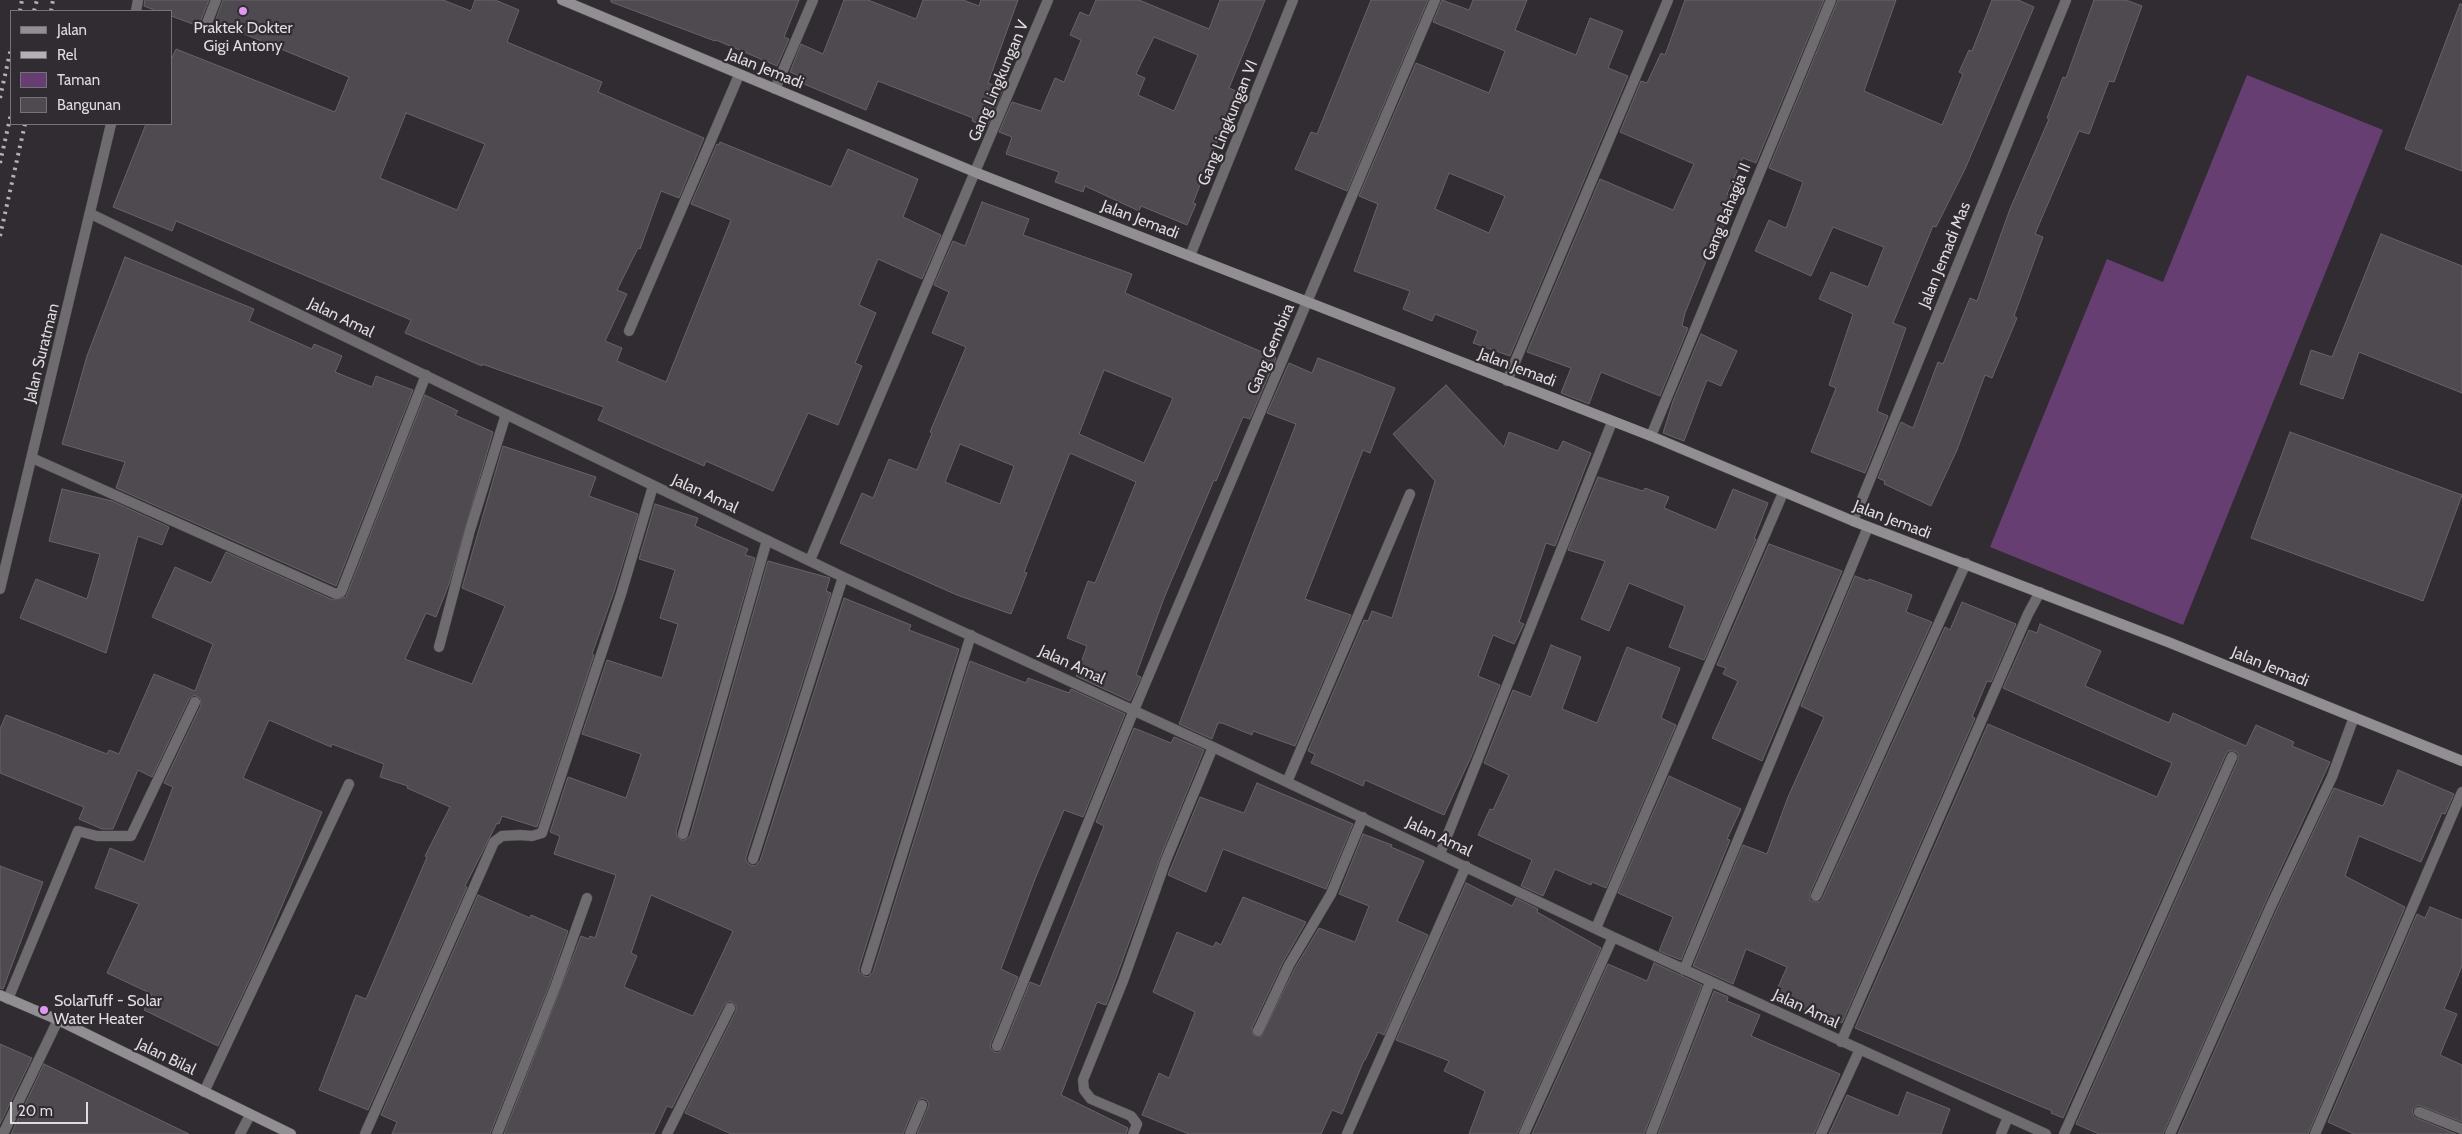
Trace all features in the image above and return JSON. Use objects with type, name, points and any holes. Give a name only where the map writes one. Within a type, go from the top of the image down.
[{"type":"street","points":[[207,24],[216,0]]},
{"type":"street","name":"Jalan Jemadi","points":[[562,0],[977,173],[1651,436],[1783,493],[2040,592],[2462,761]]},
{"type":"street","points":[[775,89],[813,0]]},
{"type":"street","name":"Gang Lingkungan V","points":[[810,560],[977,173],[1048,0]]},
{"type":"street","name":"Gang Lingkungan VI","points":[[1190,256],[1293,0]]},
{"type":"street","name":"Gang Gembira","points":[[997,1046],[1134,710],[1435,0]]},
{"type":"street","points":[[1507,381],[1668,0]]},
{"type":"street","name":"Gang Bahagia II","points":[[1651,436],[1831,0]]},
{"type":"street","name":"Jalan Jemadi Mas","points":[[1853,521],[2066,0]]},
{"type":"street","points":[[629,331],[739,75]]},
{"type":"street","name":"Jalan Suratman","points":[[0,589],[111,125]]},
{"type":"street","name":"Jalan Amal","points":[[91,214],[842,577],[1363,817],[1596,928],[1613,938],[2046,1134]]},
{"type":"street","points":[[32,458],[336,594],[341,592],[426,375]]},
{"type":"street","points":[[439,647],[470,530],[506,414]]},
{"type":"street","points":[[1440,854],[1612,422]]},
{"type":"street","points":[[365,1134],[494,842],[502,836],[532,836],[542,833],[621,594],[653,486]]},
{"type":"street","points":[[1596,928],[1783,493]]},
{"type":"street","points":[[1287,782],[1410,494]]},
{"type":"street","points":[[1684,970],[1868,527]]},
{"type":"street","points":[[683,834],[767,540]]},
{"type":"street","points":[[1816,896],[1966,563]]},
{"type":"street","points":[[753,859],[842,577]]},
{"type":"street","points":[[1841,1042],[2028,614],[2040,592]]},
{"type":"street","points":[[866,970],[970,635]]},
{"type":"street","points":[[4,997],[78,831],[98,836],[131,836],[195,702]]},
{"type":"street","points":[[2170,1134],[2271,906],[2332,777],[2354,717]]},
{"type":"street","points":[[1133,1134],[1137,1124],[1131,1116],[1091,1098],[1084,1090],[1083,1080],[1123,982],[1166,860],[1213,747]]},
{"type":"street","points":[[2064,1134],[2232,757]]},
{"type":"street","points":[[204,1092],[349,784]]},
{"type":"street","points":[[2315,1134],[2462,792]]},
{"type":"street","points":[[1258,1031],[1289,966],[1331,894],[1363,817]]},
{"type":"street","points":[[1347,1134],[1466,866]]},
{"type":"street","points":[[496,1134],[556,985],[587,898]]},
{"type":"street","points":[[1524,1134],[1613,938]]},
{"type":"street","points":[[1651,1134],[1710,982]]},
{"type":"street","name":"Jalan Bilal","points":[[4,997],[58,1020],[291,1134]]},
{"type":"street","points":[[667,1134],[730,1008]]},
{"type":"street","points":[[3,1134],[58,1020]]},
{"type":"street","points":[[1821,1134],[1860,1049]]},
{"type":"street","points":[[910,1134],[922,1105]]},
{"type":"street","points":[[2419,1112],[2462,1129]]},
{"type":"street","points":[[240,1134],[250,1115]]},
{"type":"street","points":[[2001,1134],[2008,1117]]},
{"type":"green space","points":[[2247,75],[2383,130],[2183,625],[1990,547],[2107,259],[2163,282]]},
{"type":"building","points":[[145,0],[209,0],[201,20],[201,27],[172,16],[172,10],[154,10],[144,6]]},
{"type":"building","points":[[223,0],[443,0],[471,11],[475,0],[495,0],[519,10],[507,42],[602,82],[598,92],[704,138],[679,198],[661,191],[640,249],[638,248],[617,290],[627,294],[605,341],[622,348],[617,361],[666,382],[731,220],[691,204],[717,144],[719,145],[720,142],[831,187],[848,149],[918,179],[903,217],[941,235],[922,279],[878,259],[859,305],[876,313],[855,363],[862,366],[838,425],[808,413],[773,491],[706,461],[704,466],[598,420],[604,407],[482,364],[482,366],[405,333],[411,320],[176,221],[172,231],[113,207],[146,125],[172,125],[172,58],[176,49],[335,112],[349,77],[215,22]],"holes":[[[406,113],[485,144],[457,210],[380,178]]]},
{"type":"building","points":[[611,0],[799,0],[784,37],[789,39],[777,66],[716,40],[611,2]]},
{"type":"building","points":[[844,0],[868,0],[916,19],[923,0],[963,0],[979,6],[981,0],[1018,0],[988,83],[1003,89],[987,127],[972,121],[973,118],[878,81],[866,110],[804,84],[806,79],[790,72],[801,44],[823,54]]},
{"type":"building","points":[[1096,0],[1139,0],[1209,29],[1220,0],[1265,0],[1229,88],[1241,93],[1229,122],[1225,121],[1193,203],[1196,204],[1187,225],[1141,206],[1139,211],[1085,186],[1083,192],[1055,182],[1059,172],[1006,154],[1012,137],[999,132],[1012,102],[1041,111],[1055,78],[1064,82],[1081,40],[1070,35],[1080,12],[1089,16]],"holes":[[[1154,37],[1198,55],[1174,111],[1138,95],[1145,78],[1136,74]]]},
{"type":"building","points":[[1371,0],[1428,0],[1347,191],[1295,169],[1311,132],[1317,134]]},
{"type":"building","points":[[1442,0],[1469,10],[1473,0],[1527,0],[1515,30],[1576,55],[1590,18],[1623,31],[1608,68],[1628,76],[1510,356],[1473,343],[1478,331],[1435,314],[1432,321],[1403,309],[1410,291],[1354,271],[1378,204],[1359,196],[1416,63],[1489,93],[1505,51],[1433,22]],"holes":[[[1449,173],[1505,196],[1489,233],[1435,209]]]},
{"type":"building","points":[[1685,0],[1824,0],[1756,163],[1743,158],[1727,194],[1736,198],[1715,245],[1713,244],[1685,313],[1682,326],[1688,328],[1660,396],[1601,372],[1589,404],[1561,393],[1571,368],[1527,352],[1600,179],[1673,210],[1694,164],[1620,132],[1641,81],[1647,83],[1661,53],[1665,55]]},
{"type":"building","points":[[1838,0],[1896,0],[1864,91],[1942,125],[1963,74],[1959,72],[1969,50],[1972,51],[1992,0],[2018,0],[2034,7],[1965,169],[1936,227],[1933,226],[1893,323],[1906,328],[1877,411],[1888,416],[1865,473],[1811,452],[1836,388],[1829,385],[1853,314],[1819,299],[1831,272],[1868,287],[1884,247],[1833,227],[1811,276],[1755,251],[1769,220],[1786,228],[1803,182],[1769,168]]},
{"type":"building","points":[[2094,0],[2126,0],[2142,6],[2114,82],[2109,81],[2089,134],[2079,131],[2035,234],[2043,237],[2014,316],[2017,318],[1992,378],[1985,375],[1957,450],[1931,506],[1884,484],[1885,481],[1878,478],[1901,422],[1913,428],[1938,362],[1943,364],[1970,298],[1977,301],[2010,209],[2049,119],[2047,118],[2063,77],[2066,78]]},
{"type":"building","points":[[2460,4],[2462,4],[2462,171],[2405,149]]},
{"type":"building","points":[[982,202],[1029,219],[1023,235],[1132,274],[1125,293],[1276,358],[1250,419],[1243,417],[1216,481],[1214,480],[1164,598],[1136,675],[1141,677],[1130,701],[1076,676],[1087,646],[1067,638],[1088,581],[1095,583],[1136,482],[1070,453],[1024,572],[1027,573],[1011,614],[957,595],[840,543],[862,493],[873,498],[889,459],[917,470],[932,433],[930,432],[966,347],[932,333],[949,292],[934,285],[953,241],[965,246]],"holes":[[[1104,370],[1173,398],[1144,463],[1079,434]],[[960,444],[1014,466],[1000,504],[945,482]]]},
{"type":"building","points":[[2381,234],[2462,266],[2462,393],[2359,352],[2343,399],[2300,384],[2311,350],[2332,357]]},
{"type":"building","points":[[125,257],[254,309],[249,321],[312,349],[314,344],[342,356],[335,372],[372,387],[376,376],[413,390],[336,586],[116,488],[125,462],[62,444],[87,356]]},
{"type":"building","points":[[1701,334],[1737,351],[1721,386],[1707,380],[1684,441],[1663,433],[1673,401]]},
{"type":"building","points":[[1318,358],[1395,388],[1370,453],[1363,450],[1305,599],[1351,615],[1295,746],[1253,731],[1252,735],[1222,723],[1218,723],[1212,739],[1179,724],[1296,424],[1267,413],[1289,363],[1312,373]]},
{"type":"building","points":[[1446,385],[1504,447],[1509,432],[1558,451],[1563,441],[1591,453],[1555,546],[1546,543],[1519,622],[1524,624],[1514,644],[1493,635],[1478,676],[1500,685],[1471,757],[1444,815],[1365,780],[1363,786],[1311,763],[1315,754],[1308,751],[1364,620],[1368,621],[1372,611],[1392,618],[1435,481],[1393,434]]},
{"type":"building","points":[[425,395],[458,411],[455,415],[493,432],[449,584],[436,617],[426,613],[405,659],[472,684],[505,606],[462,588],[503,446],[596,477],[589,496],[638,514],[537,827],[502,816],[499,824],[497,823],[465,886],[467,887],[368,1110],[319,1090],[356,995],[366,999],[427,857],[425,856],[450,807],[407,788],[408,786],[380,777],[384,764],[332,744],[331,747],[269,720],[243,778],[322,812],[258,962],[218,1046],[144,1010],[152,994],[107,973],[139,904],[95,888],[110,848],[144,862],[173,787],[164,783],[201,705],[200,698],[194,695],[189,699],[152,777],[138,770],[113,829],[102,829],[79,819],[84,807],[0,773],[0,729],[6,715],[107,754],[109,750],[119,754],[154,674],[195,691],[213,644],[152,617],[175,567],[211,583],[226,552],[333,600],[346,597]]},
{"type":"building","points":[[2290,432],[2462,495],[2423,601],[2251,538]]},
{"type":"building","points":[[1598,477],[1643,491],[1645,488],[1669,497],[1664,508],[1716,530],[1733,489],[1768,503],[1754,539],[1756,539],[1704,660],[1669,647],[1685,606],[1629,583],[1609,631],[1581,619],[1605,561],[1568,550]]},
{"type":"building","points":[[62,489],[112,501],[169,527],[162,545],[138,536],[106,653],[20,618],[36,579],[87,599],[100,554],[49,541]]},
{"type":"building","points":[[655,504],[698,518],[695,526],[748,549],[745,555],[755,558],[676,832],[681,840],[685,840],[690,836],[768,561],[830,578],[826,591],[831,593],[746,857],[746,861],[750,865],[755,866],[760,861],[844,598],[911,625],[909,630],[959,649],[859,968],[859,972],[864,976],[868,977],[873,972],[970,661],[1026,683],[1028,678],[1069,693],[1071,689],[1125,714],[1083,817],[1064,810],[1035,879],[1001,969],[1018,977],[991,1043],[990,1047],[994,1052],[998,1053],[1003,1049],[1030,982],[1040,986],[1104,826],[1096,822],[1134,728],[1171,743],[1174,737],[1204,750],[1160,858],[1106,1005],[1097,1002],[1061,1095],[1128,1128],[1126,1134],[917,1134],[929,1105],[927,1100],[922,1098],[916,1102],[903,1134],[731,1134],[685,1113],[736,1011],[736,1005],[730,1001],[724,1005],[672,1108],[667,1106],[654,1134],[504,1134],[581,936],[589,939],[590,936],[595,938],[616,875],[554,854],[560,836],[550,832],[568,777],[626,798],[641,754],[582,734],[607,660],[662,678],[678,624],[660,618],[675,570],[639,559]],"holes":[[[651,895],[733,931],[693,1016],[624,987],[637,956],[631,953]]]},
{"type":"building","points":[[1769,544],[1842,571],[1762,761],[1712,738],[1738,681],[1723,674],[1726,668],[1717,665]]},
{"type":"building","points":[[1855,576],[1868,581],[1869,579],[1912,595],[1906,612],[1932,622],[1810,893],[1810,900],[1814,902],[1820,902],[1822,899],[1945,627],[1950,630],[1962,602],[2016,624],[1991,682],[1987,681],[1972,717],[1975,718],[1842,1023],[1830,1018],[1829,1020],[1774,996],[1787,967],[1746,949],[1733,984],[1693,966],[1743,845],[1767,854],[1788,797],[1824,717],[1801,706]]},
{"type":"building","points":[[2040,624],[2101,651],[2085,686],[2169,723],[2173,713],[2246,746],[2256,725],[2294,742],[2292,746],[2330,762],[2265,903],[2163,1134],[2099,1134],[2076,1124],[2238,760],[2238,753],[2234,751],[2228,751],[2226,754],[2063,1118],[2051,1113],[2052,1111],[1855,1028],[1988,724],[2157,797],[2172,763],[2003,688],[2029,630],[2037,633]]},
{"type":"building","points":[[1551,645],[1581,657],[1562,709],[1597,723],[1627,647],[1680,668],[1661,718],[1676,725],[1606,888],[1592,882],[1591,885],[1555,869],[1543,896],[1521,886],[1532,860],[1478,835],[1490,809],[1493,810],[1509,775],[1484,763],[1513,690],[1531,697]]},
{"type":"building","points":[[2398,770],[2454,794],[2445,814],[2442,813],[2421,862],[2359,836],[2345,876],[2405,907],[2308,1134],[2178,1134],[2277,909],[2334,788],[2383,806]]},
{"type":"building","points":[[1669,776],[1741,809],[1727,839],[1730,840],[1681,960],[1659,951],[1673,917],[1618,893]]},
{"type":"building","points":[[1257,783],[1353,824],[1326,889],[1223,849],[1206,892],[1168,875],[1200,797],[1244,813]]},
{"type":"building","points":[[1363,834],[1392,845],[1391,847],[1424,861],[1397,921],[1428,935],[1384,1035],[1378,1032],[1364,1060],[1342,1114],[1332,1110],[1321,1134],[1189,1134],[1142,1115],[1159,1073],[1169,1078],[1195,1012],[1153,992],[1177,932],[1213,947],[1216,942],[1221,945],[1243,897],[1306,922],[1283,962],[1252,1028],[1253,1035],[1261,1037],[1295,968],[1319,928],[1355,942],[1369,906],[1339,894]]},
{"type":"building","points":[[0,866],[43,882],[3,989],[0,988]]},
{"type":"building","points":[[1466,883],[1512,906],[1516,898],[1538,909],[1537,912],[1601,948],[1517,1134],[1469,1134],[1485,1091],[1444,1071],[1449,1061],[1396,1040]]},
{"type":"building","points":[[478,895],[530,918],[531,915],[568,931],[550,983],[490,1134],[392,1134],[397,1122],[381,1115]]},
{"type":"building","points":[[2430,907],[2462,920],[2462,966],[2444,1009],[2457,1014],[2440,1055],[2462,1065],[2462,1122],[2418,1105],[2412,1110],[2414,1117],[2456,1134],[2354,1134],[2328,1122],[2417,914],[2425,918]]},
{"type":"building","points":[[1654,963],[1702,985],[1644,1134],[1532,1134],[1608,964],[1647,981]]},
{"type":"building","points":[[1714,991],[1728,997],[1727,1001],[1760,1015],[1751,1036],[1840,1074],[1814,1134],[1658,1134]]},
{"type":"building","points":[[0,1044],[32,1058],[0,1124]]},
{"type":"building","points":[[44,1064],[189,1134],[11,1134]]},
{"type":"building","points":[[1907,1092],[1950,1109],[1941,1134],[1829,1134],[1847,1095],[1898,1116]]},
{"type":"railway","points":[[20,10],[22,0]]},
{"type":"railway","points":[[34,10],[37,0]]},
{"type":"railway","points":[[51,10],[53,0]]},
{"type":"railway","points":[[0,98],[10,53]]},
{"type":"railway","points":[[0,163],[10,118]]},
{"type":"railway","points":[[0,236],[25,125]]},
{"type":"place","name":"Praktek Dokter Gigi Antony","points":[[243,11]]},
{"type":"place","name":"SolarTuff - Solar Water Heater","points":[[44,1010]]}]
